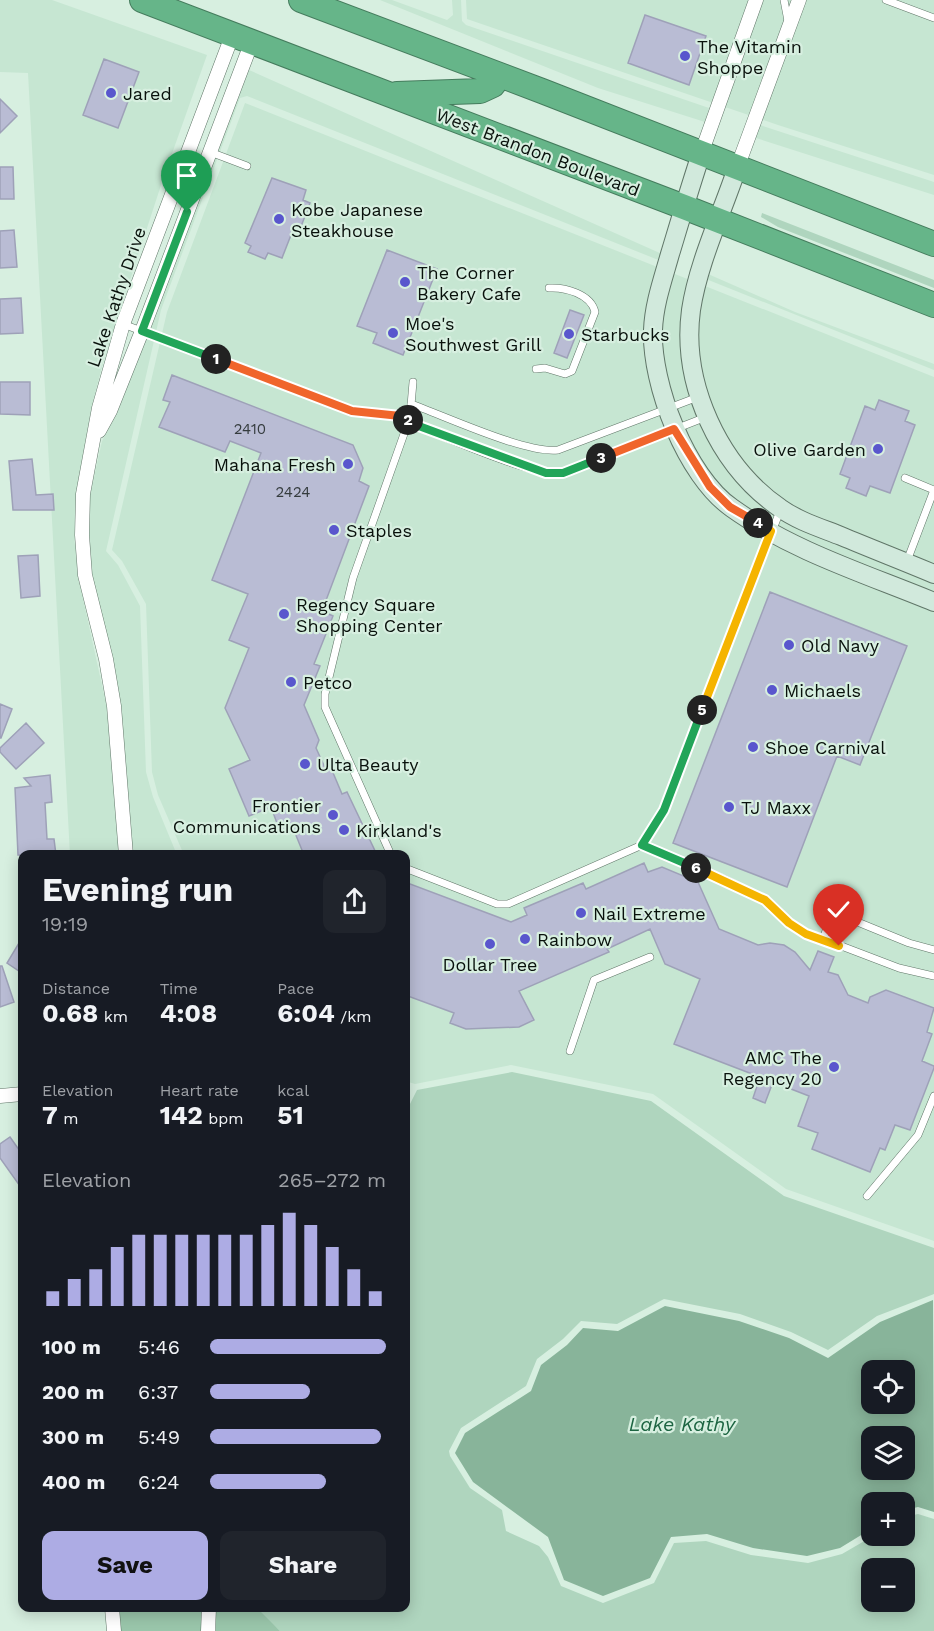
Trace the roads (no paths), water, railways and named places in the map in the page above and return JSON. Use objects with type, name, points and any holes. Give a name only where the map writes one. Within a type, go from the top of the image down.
[{"type":"highway","name":"West Brandon Boulevard","points":[[142,0],[934,305]]},
{"type":"highway","points":[[301,0],[934,244]]},
{"type":"highway","points":[[386,94],[480,91],[493,85],[499,75]]},
{"type":"street","points":[[756,0],[701,154],[657,300],[653,330],[656,362],[667,409],[674,429],[710,487],[730,507],[796,546],[934,602]]},
{"type":"street","points":[[799,0],[696,284],[691,311],[691,363],[708,416],[740,474],[781,509],[803,521],[934,574]]},
{"type":"street","name":"Lake Kathy Drive","points":[[95,438],[110,411],[210,152],[242,40]]},
{"type":"street","name":"Lake Kathy Drive","points":[[126,850],[114,706],[106,659],[85,575],[83,494],[99,408],[123,324],[242,40]]},
{"type":"street","points":[[897,586],[906,562]]},
{"type":"street","points":[[0,1096],[18,1094]]},
{"type":"street","points":[[112,1612],[114,1631]]},
{"type":"street","points":[[208,1631],[209,1612]]},
{"type":"lane","points":[[784,0],[789,27]]},
{"type":"lane","points":[[886,0],[934,18]]},
{"type":"lane","points":[[210,152],[247,166]]},
{"type":"lane","points":[[536,369],[545,368],[565,374],[572,370],[595,312],[594,307],[586,298],[559,287],[549,288]]},
{"type":"lane","points":[[123,324],[352,411],[409,419],[528,467],[554,474],[563,473],[708,416]]},
{"type":"lane","points":[[389,850],[324,700],[353,578],[409,419],[413,382]]},
{"type":"lane","points":[[411,404],[522,445],[548,452],[700,396]]},
{"type":"lane","points":[[904,478],[934,490],[906,562]]},
{"type":"lane","points":[[410,870],[497,904],[508,904],[642,845],[664,810],[781,509]]},
{"type":"lane","points":[[642,845],[726,880],[765,900],[789,923],[806,934],[899,968],[934,976]]},
{"type":"lane","points":[[823,939],[833,912],[909,943],[934,950]]},
{"type":"lane","points":[[570,1051],[594,980],[650,957]]},
{"type":"lane","points":[[867,1196],[918,1135],[934,1096]]},
{"type":"water","name":"Lake Kathy","points":[[933,1300],[934,1512],[915,1508],[915,1492],[861,1492],[861,1535],[840,1548],[807,1556],[753,1548],[707,1534],[671,1537],[650,1578],[603,1596],[564,1580],[548,1537],[473,1482],[455,1453],[465,1433],[531,1391],[541,1365],[567,1345],[583,1328],[618,1331],[665,1306],[739,1321],[789,1338],[828,1358],[880,1322]]},
{"type":"place","name":"The Vitamin Shoppe","points":[[685,56]]},
{"type":"place","name":"Jared","points":[[111,93]]},
{"type":"place","name":"Kobe Japanese Steakhouse","points":[[279,219]]},
{"type":"place","name":"The Corner Bakery Cafe","points":[[405,282]]},
{"type":"place","name":"Moe's Southwest Grill","points":[[393,333]]},
{"type":"place","name":"Starbucks","points":[[569,334]]},
{"type":"place","name":"Olive Garden","points":[[878,449]]},
{"type":"place","name":"Mahana Fresh","points":[[348,464]]},
{"type":"place","name":"Staples","points":[[334,530]]},
{"type":"place","name":"Regency Square Shopping Center","points":[[284,614]]},
{"type":"place","name":"Old Navy","points":[[789,645]]},
{"type":"place","name":"Petco","points":[[291,682]]},
{"type":"place","name":"Michaels","points":[[772,690]]},
{"type":"place","name":"Shoe Carnival","points":[[753,747]]},
{"type":"place","name":"Ulta Beauty","points":[[305,764]]},
{"type":"place","name":"TJ Maxx","points":[[729,807]]},
{"type":"place","name":"Frontier Communications","points":[[333,815]]},
{"type":"place","name":"Kirkland's","points":[[344,830]]},
{"type":"place","name":"Nail Extreme","points":[[581,913]]},
{"type":"place","name":"Rainbow","points":[[525,939]]},
{"type":"place","name":"Dollar Tree","points":[[490,944]]},
{"type":"place","name":"AMC The Regency 20","points":[[834,1067]]}]
